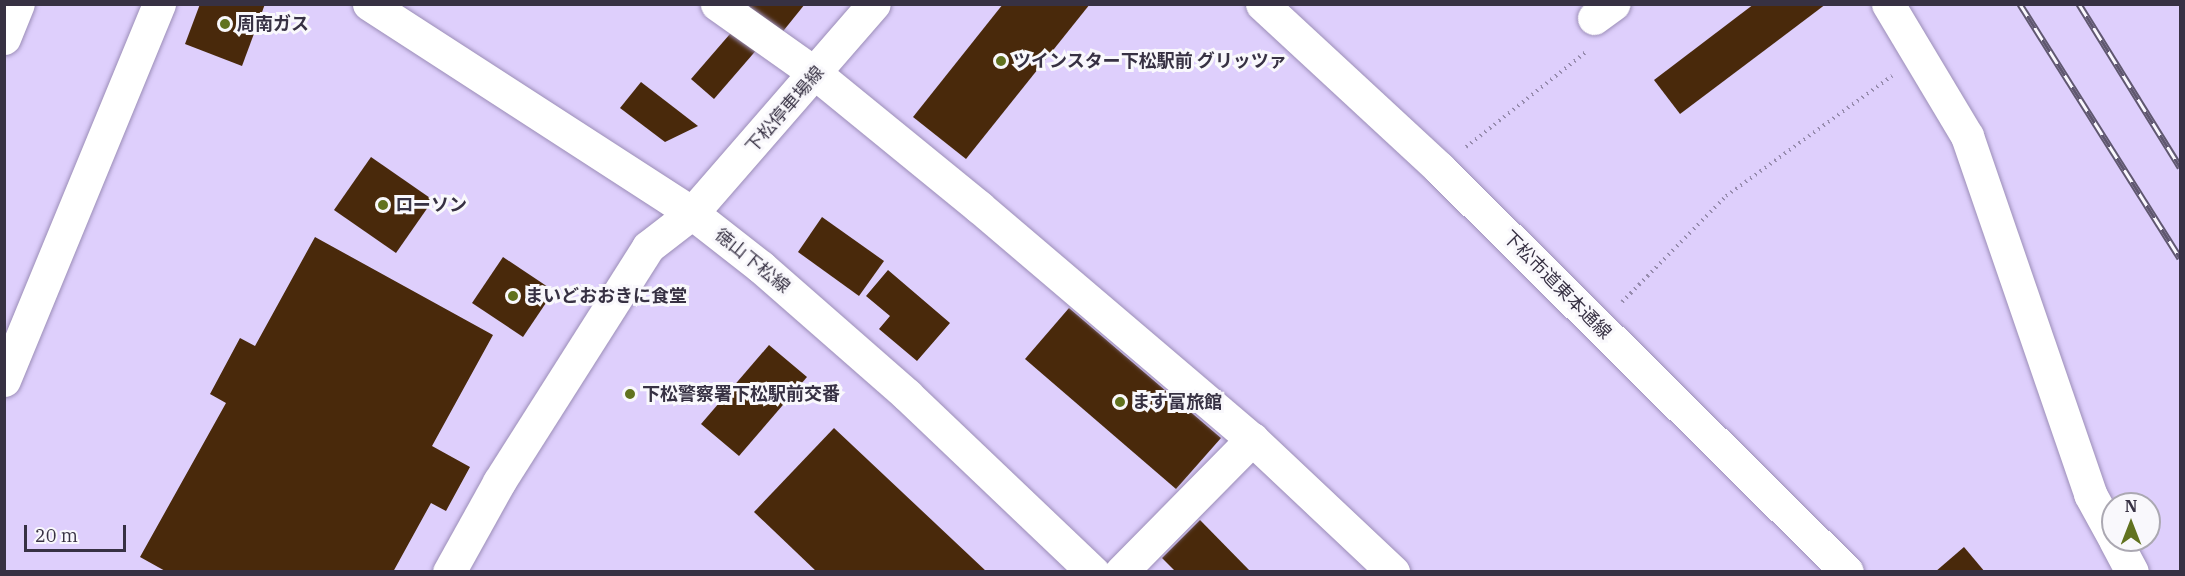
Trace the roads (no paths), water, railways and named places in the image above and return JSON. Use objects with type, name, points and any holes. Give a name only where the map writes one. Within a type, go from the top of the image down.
[{"type":"street","points":[[4,38],[18,4]]},
{"type":"street","points":[[4,380],[159,4]]},
{"type":"street","name":"徳山下松線","points":[[369,4],[692,213],[908,395],[1093,572]]},
{"type":"street","points":[[717,4],[816,74],[1252,439],[1393,572]]},
{"type":"street","name":"下松停車場線","points":[[449,572],[499,482],[648,247],[692,213],[816,74],[874,4]]},
{"type":"street","name":"下松市道東本通線","points":[[1262,4],[1439,168],[1847,572]]},
{"type":"street","points":[[1888,4],[1967,136],[2090,494],[2101,514]]},
{"type":"street","points":[[1121,572],[1252,439]]},
{"type":"street","points":[[2121,552],[2132,572]]},
{"type":"railway","points":[[2020,4],[2180,258]]},
{"type":"railway","points":[[2079,4],[2180,167]]},
{"type":"place","name":"周南ガス","points":[[225,24]]},
{"type":"place","name":"ツインスター下松駅前 グリッツァ","points":[[1001,61]]},
{"type":"place","name":"ローソン","points":[[383,205]]},
{"type":"place","name":"まいどおおきに食堂","points":[[513,296]]},
{"type":"place","name":"下松警察署下松駅前交番","points":[[630,394]]},
{"type":"place","name":"ます富旅館","points":[[1120,402]]}]
